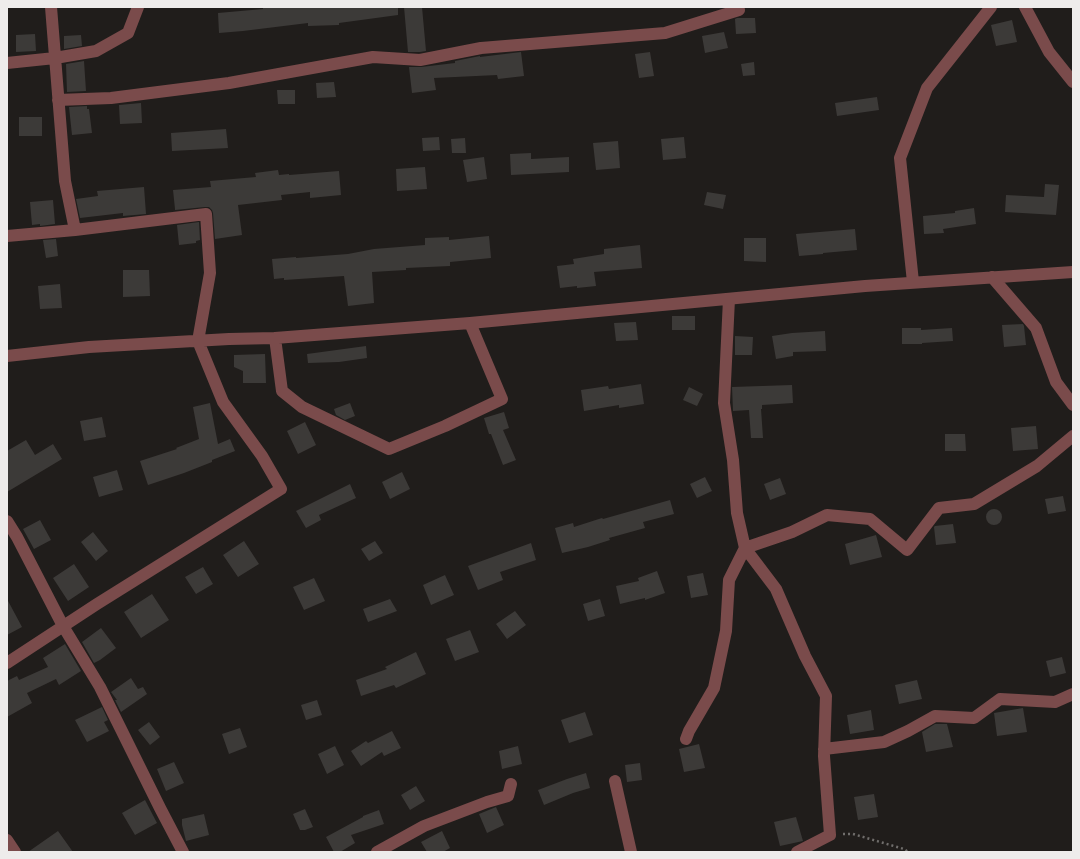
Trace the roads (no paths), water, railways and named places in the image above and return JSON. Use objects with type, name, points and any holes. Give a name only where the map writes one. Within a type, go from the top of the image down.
[{"type":"street","points":[[51,7],[64,182],[75,230]]},
{"type":"street","points":[[7,63],[55,58],[96,51],[128,33],[138,7]]},
{"type":"street","points":[[913,282],[900,158],[927,88],[991,7]]},
{"type":"street","points":[[1025,7],[1049,52],[1073,82]]},
{"type":"street","points":[[58,100],[111,98],[229,83],[374,57],[420,60],[481,48],[665,33],[739,10]]},
{"type":"street","points":[[7,236],[75,230],[206,214],[210,273],[198,341],[223,402],[262,456],[281,489],[63,626],[7,663]]},
{"type":"street","points":[[7,356],[89,347],[275,338],[470,323],[913,282],[1073,272]]},
{"type":"street","points":[[992,277],[1036,328],[1056,382],[1073,405]]},
{"type":"street","points":[[729,299],[724,403],[732,460],[737,514],[745,548],[776,589],[805,656],[826,696],[824,749],[830,835],[797,852]]},
{"type":"street","points":[[275,338],[282,390],[302,407],[389,449],[445,426],[502,398],[470,323]]},
{"type":"street","points":[[686,739],[689,731],[714,688],[726,632],[729,580],[745,548],[792,532],[827,515],[870,519],[906,550],[939,508],[974,504],[1037,466],[1073,436]]},
{"type":"street","points":[[7,521],[17,537],[63,626],[100,687],[183,852]]},
{"type":"street","points":[[824,749],[884,742],[935,716],[974,718],[1000,699],[1055,702],[1073,694]]},
{"type":"street","points":[[615,781],[631,852]]},
{"type":"street","points":[[377,852],[424,826],[487,802],[508,796],[511,784]]},
{"type":"street","points":[[7,840],[15,852]]}]
